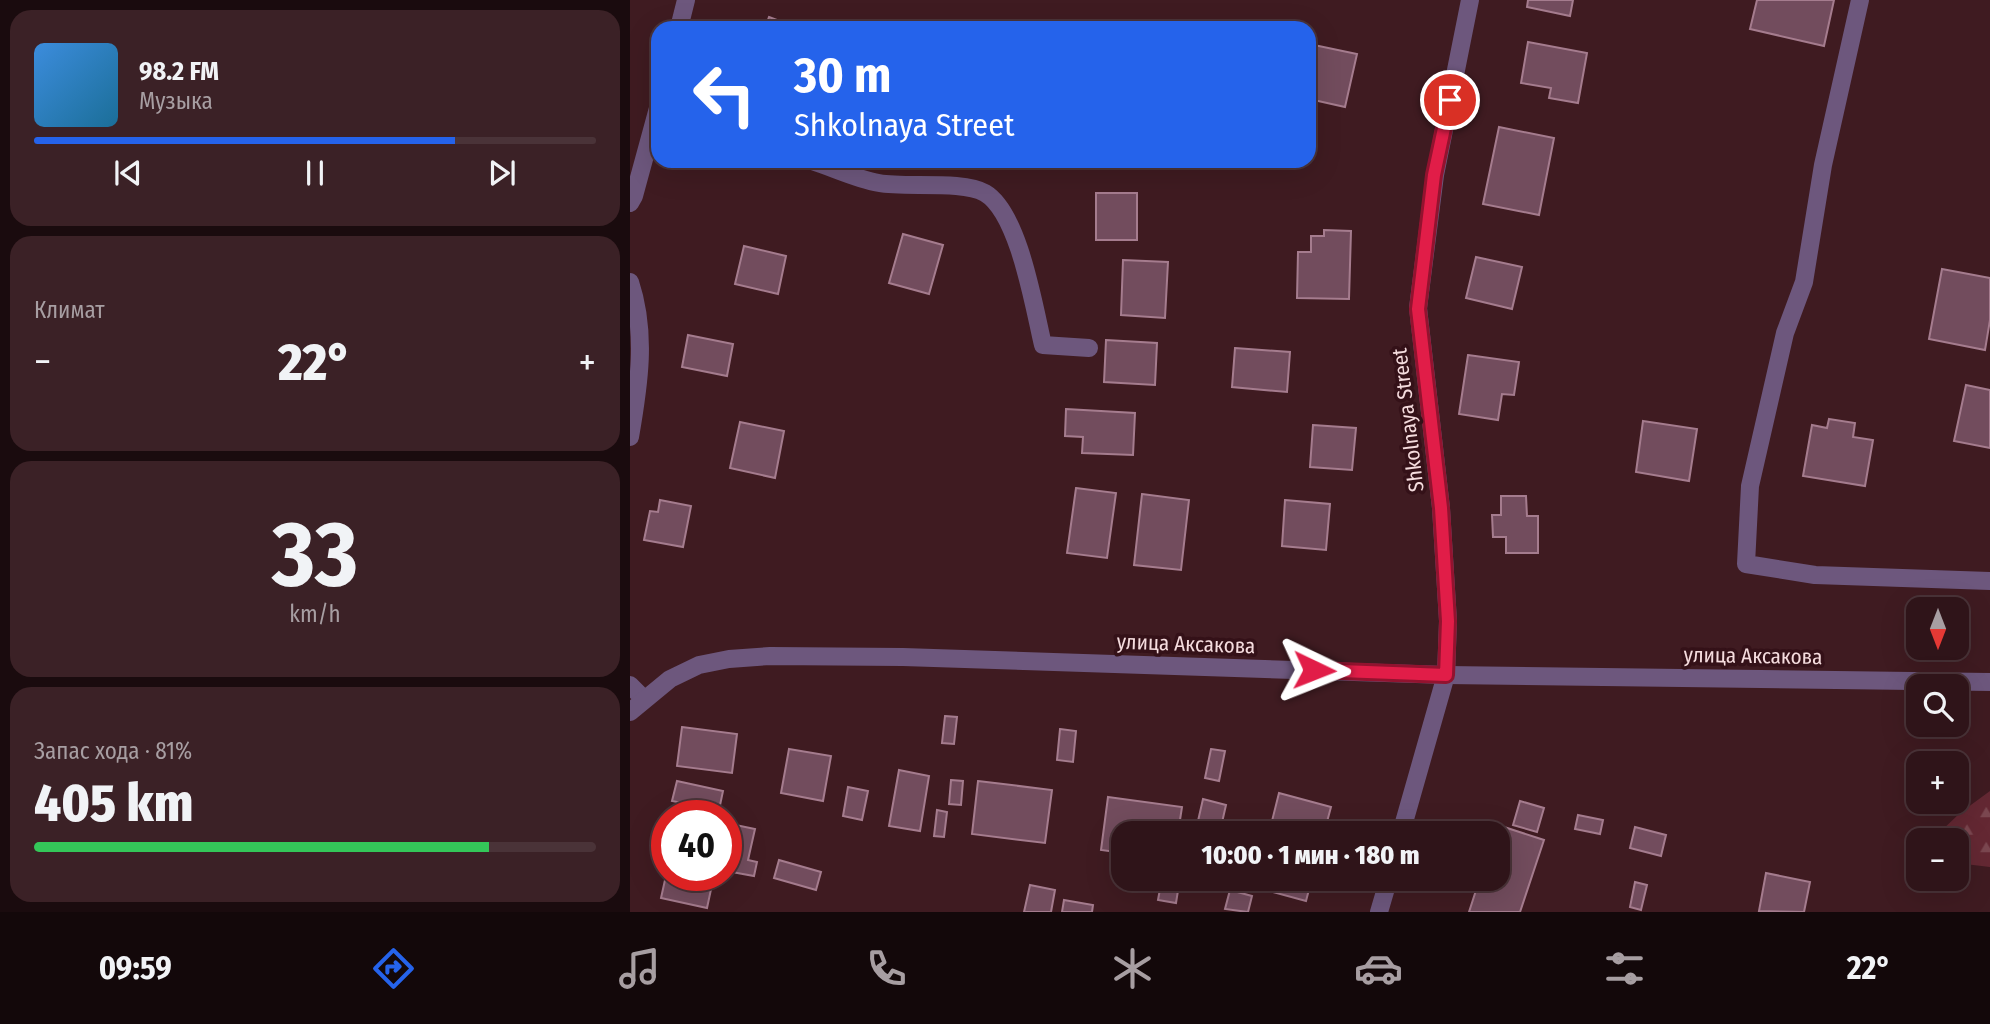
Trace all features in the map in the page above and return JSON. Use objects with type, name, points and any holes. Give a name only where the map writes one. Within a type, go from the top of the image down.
[{"type":"street","points":[[681,21],[687,0]]},
{"type":"street","name":"Shkolnaya Street","points":[[1404,821],[1446,675],[1448,621],[1441,508],[1418,309],[1434,175],[1470,0]]},
{"type":"street","points":[[1860,0],[1823,165],[1804,282],[1785,332],[1750,486],[1746,564],[1815,575],[1990,581]]},
{"type":"street","points":[[630,203],[651,137]]},
{"type":"street","points":[[833,168],[878,183],[956,186],[983,191],[994,200],[1008,219],[1017,243],[1043,345],[1089,348]]},
{"type":"street","points":[[630,282],[638,305],[641,346],[639,388],[630,437]]},
{"type":"street","name":"улица Аксакова","points":[[630,712],[670,679],[699,665],[729,659],[770,656],[916,657],[1446,675],[1990,682]]},
{"type":"street","points":[[630,685],[643,699]]},
{"type":"street","points":[[1379,912],[1385,891]]},
{"type":"green space","points":[[1990,791],[1990,867],[1969,864],[1969,828],[1944,828],[1959,814],[1969,814],[1969,806]]},
{"type":"building","points":[[1528,0],[1573,0],[1570,16],[1527,7]]},
{"type":"building","points":[[1757,0],[1834,0],[1824,46],[1750,29]]},
{"type":"building","points":[[1528,42],[1587,53],[1578,103],[1549,98],[1551,88],[1521,83]]},
{"type":"building","points":[[1316,45],[1357,54],[1345,107],[1316,101]]},
{"type":"building","points":[[1499,127],[1554,138],[1539,215],[1483,204]]},
{"type":"building","points":[[1096,193],[1137,193],[1137,240],[1096,240]]},
{"type":"building","points":[[1324,230],[1351,231],[1349,299],[1297,298],[1298,252],[1311,252],[1311,236],[1324,236]]},
{"type":"building","points":[[903,234],[943,245],[929,294],[889,283]]},
{"type":"building","points":[[744,246],[786,256],[778,294],[735,284]]},
{"type":"building","points":[[1476,257],[1522,267],[1512,309],[1466,298]]},
{"type":"building","points":[[1123,260],[1168,262],[1165,318],[1121,315]]},
{"type":"building","points":[[1942,269],[1990,278],[1990,320],[1985,350],[1929,339]]},
{"type":"building","points":[[688,335],[733,344],[727,376],[682,367]]},
{"type":"building","points":[[1106,340],[1157,343],[1155,385],[1104,382]]},
{"type":"building","points":[[1235,348],[1290,352],[1287,392],[1232,387]]},
{"type":"building","points":[[1468,355],[1519,362],[1514,395],[1502,394],[1498,420],[1459,414]]},
{"type":"building","points":[[1966,385],[1990,390],[1990,448],[1954,441]]},
{"type":"building","points":[[1066,409],[1135,413],[1133,455],[1082,453],[1083,437],[1065,436]]},
{"type":"building","points":[[1829,419],[1855,423],[1853,437],[1873,440],[1865,486],[1803,476],[1812,425],[1827,428]]},
{"type":"building","points":[[1643,421],[1697,429],[1689,481],[1636,472]]},
{"type":"building","points":[[740,422],[784,431],[775,478],[730,468]]},
{"type":"building","points":[[1313,425],[1356,428],[1352,470],[1310,467]]},
{"type":"building","points":[[1076,488],[1116,493],[1107,558],[1067,553]]},
{"type":"building","points":[[1142,494],[1189,500],[1181,570],[1134,565]]},
{"type":"building","points":[[1501,496],[1526,496],[1527,516],[1538,516],[1538,553],[1506,553],[1506,537],[1493,537],[1492,515],[1501,515]]},
{"type":"building","points":[[660,500],[691,506],[683,547],[644,540],[650,511],[658,512]]},
{"type":"building","points":[[1285,500],[1330,504],[1326,550],[1282,546]]},
{"type":"building","points":[[945,716],[957,717],[954,744],[942,743]]},
{"type":"building","points":[[682,727],[737,734],[732,773],[677,766]]},
{"type":"building","points":[[1060,729],[1076,731],[1073,762],[1057,760]]},
{"type":"building","points":[[789,749],[831,756],[823,801],[781,793]]},
{"type":"building","points":[[1211,749],[1225,751],[1219,781],[1205,778]]},
{"type":"building","points":[[899,770],[929,776],[920,831],[889,826]]},
{"type":"building","points":[[951,780],[963,781],[961,805],[949,804]]},
{"type":"building","points":[[677,781],[723,791],[721,800],[672,800]]},
{"type":"building","points":[[978,781],[1052,790],[1045,843],[972,834]]},
{"type":"building","points":[[848,787],[868,791],[862,820],[843,816]]},
{"type":"building","points":[[1279,793],[1331,807],[1327,821],[1272,821]]},
{"type":"building","points":[[1108,797],[1182,807],[1180,821],[1111,821],[1111,851],[1101,850]]},
{"type":"building","points":[[1203,799],[1226,805],[1222,821],[1198,821]]},
{"type":"building","points":[[1520,801],[1544,808],[1537,832],[1513,825]]},
{"type":"building","points":[[937,810],[947,812],[944,837],[934,836]]},
{"type":"building","points":[[1578,815],[1603,820],[1600,834],[1575,829]]},
{"type":"building","points":[[742,826],[755,829],[748,860],[757,862],[754,876],[742,874]]},
{"type":"building","points":[[1635,827],[1666,835],[1661,856],[1630,848]]},
{"type":"building","points":[[1510,829],[1544,840],[1520,912],[1469,912],[1476,891],[1510,891]]},
{"type":"building","points":[[779,860],[821,872],[816,890],[774,878]]},
{"type":"building","points":[[1766,873],[1810,882],[1804,912],[1759,911]]},
{"type":"building","points":[[1635,882],[1647,885],[1641,910],[1630,907]]},
{"type":"building","points":[[1030,885],[1055,890],[1051,912],[1024,912]]},
{"type":"building","points":[[663,891],[711,891],[707,908],[661,898]]},
{"type":"building","points":[[1160,891],[1178,891],[1176,903],[1158,900]]},
{"type":"building","points":[[1230,891],[1252,896],[1248,912],[1225,909]]},
{"type":"building","points":[[1269,891],[1309,891],[1306,901]]},
{"type":"building","points":[[1064,900],[1093,905],[1092,912],[1062,912]]},
{"type":"route","points":[[1314,670],[1446,675],[1448,621],[1441,508],[1418,309],[1434,175],[1450,100]]}]
